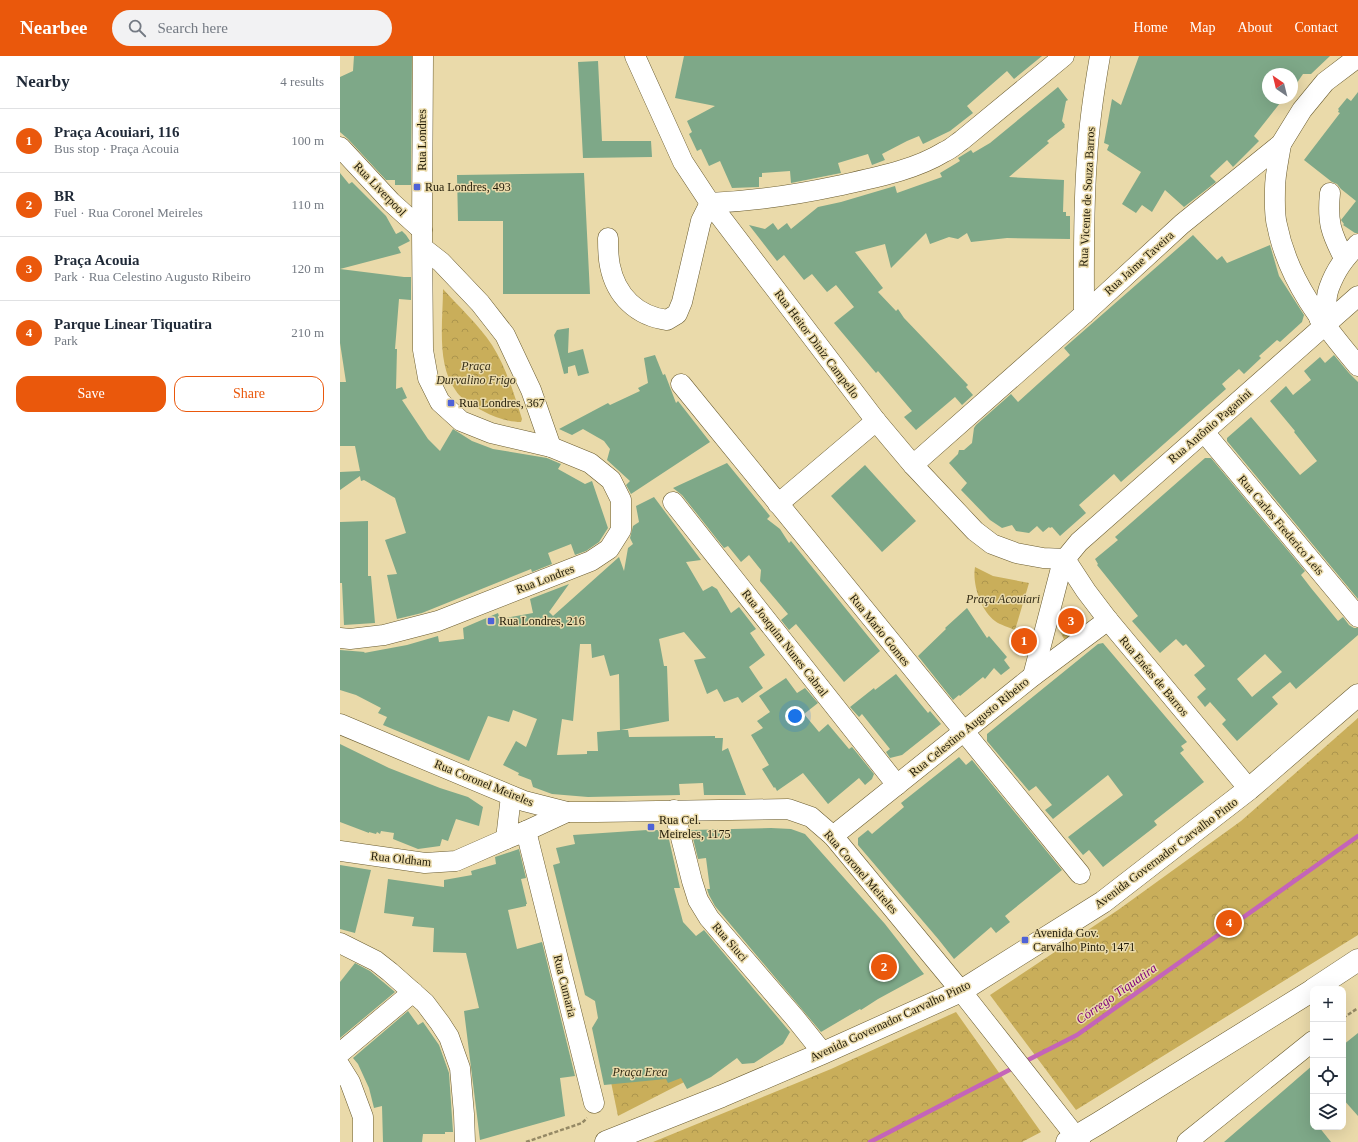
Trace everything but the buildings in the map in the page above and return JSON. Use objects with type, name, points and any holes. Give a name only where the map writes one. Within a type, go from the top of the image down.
[{"type":"main road","name":"Avenida Governador Carvalho Pinto","points":[[606,1142],[722,1096],[823,1053],[961,991],[1103,902],[1249,789],[1358,695]]},
{"type":"main road","points":[[1318,986],[1358,960]]},
{"type":"main road","points":[[1075,1140],[1310,991]]},
{"type":"street","name":"Rua Londres","points":[[340,638],[350,639],[384,635],[438,621],[591,561],[609,549],[621,530],[621,500],[611,480],[590,464],[551,447],[491,433],[461,421],[440,402],[428,378],[424,350],[422,239],[423,56]]},
{"type":"street","name":"Rua Heitor Diniz Campello","points":[[635,56],[683,162],[710,203],[876,421],[913,465],[975,531],[992,544],[1016,554],[1043,558],[1065,559]]},
{"type":"street","points":[[608,238],[610,267],[621,293],[628,302],[643,314],[655,319],[667,320],[677,314],[682,302],[701,221],[710,203],[741,202],[802,193],[879,177],[921,163],[944,152],[962,140],[1064,56]]},
{"type":"street","name":"Rua Vicente de Souza Barros","points":[[1084,314],[1084,232],[1087,158],[1094,91],[1100,56]]},
{"type":"street","name":"Rua Jaime Taveira","points":[[913,465],[1084,314],[1182,224],[1281,144],[1302,110],[1325,82],[1358,57]]},
{"type":"street","points":[[1281,144],[1275,187],[1276,224],[1284,255],[1302,292],[1322,322],[1358,366]]},
{"type":"street","name":"Rua Liverpool","points":[[340,147],[391,202],[422,239]]},
{"type":"street","points":[[1330,193],[1328,211],[1330,227],[1344,258]]},
{"type":"street","points":[[422,239],[480,304],[505,335],[531,390],[551,447]]},
{"type":"street","points":[[1322,322],[1328,290],[1338,267],[1344,258],[1358,244]]},
{"type":"street","name":"Rua Antônio Paganini","points":[[1033,676],[1060,572],[1065,559],[1078,542],[1204,432],[1322,322],[1358,296]]},
{"type":"street","name":"Rua Mario Gomes","points":[[681,384],[1080,874]]},
{"type":"street","points":[[778,504],[876,421]]},
{"type":"street","name":"Rua Carlos Frederico Leis","points":[[1204,432],[1358,617]]},
{"type":"street","name":"Rua Joaquim Nunes Cabral","points":[[673,502],[897,785]]},
{"type":"street","name":"Rua Enéas de Barros","points":[[1065,559],[1086,591],[1108,620],[1249,789]]},
{"type":"street","name":"Rua Celestino Augusto Ribeiro","points":[[833,836],[1033,676],[1108,620]]},
{"type":"street","name":"Rua Coronel Meireles","points":[[340,724],[511,796],[524,801],[567,812],[788,809],[811,817],[833,836],[961,991],[1075,1140]]},
{"type":"street","points":[[506,839],[511,796]]},
{"type":"street","name":"Rua Siuci","points":[[674,810],[692,881],[698,900],[708,918],[795,1018],[823,1053]]},
{"type":"street","name":"Rua Oldham","points":[[340,852],[425,863],[456,861],[567,812]]},
{"type":"street","name":"Rua Cumaria","points":[[526,831],[594,1104]]},
{"type":"street","points":[[340,943],[376,961],[413,992],[425,1003],[449,1037],[460,1068],[465,1142]]},
{"type":"street","points":[[340,1053],[413,992]]},
{"type":"street","points":[[1187,1142],[1310,1043]]},
{"type":"street","points":[[340,1066],[350,1082],[363,1116],[363,1142]]},
{"type":"path","points":[[1346,1016],[1358,1008]]},
{"type":"path","points":[[526,1142],[582,1123],[591,1112],[594,1104]]},
{"type":"green space","name":"Praça Durvalino Frigo","points":[[443,289],[481,330],[497,353],[513,390],[522,419],[521,422],[506,420],[487,413],[472,405],[456,391],[450,380],[443,355]]},
{"type":"green space","name":"Praça Acouiari","points":[[975,567],[993,576],[1029,583],[1015,630],[997,622],[990,617],[986,611],[976,589],[974,574]]},
{"type":"green space","points":[[1075,609],[1085,615],[1078,635],[1064,639],[1057,626],[1061,616]]},
{"type":"green space","points":[[1358,718],[1358,935],[1076,1110],[990,995],[1118,910],[1241,821]]},
{"type":"green space","points":[[956,1012],[1041,1132],[1022,1142],[653,1142],[831,1069]]},
{"type":"green space","name":"Praça Erea","points":[[604,1048],[694,1077],[618,1116]]},
{"type":"waterway","name":"Córrego Tiquatira","points":[[1024,1062],[1077,1035],[1358,836]]},
{"type":"waterway","name":"Córrego Tiquatira","points":[[870,1142],[1015,1067]]},
{"type":"place","name":"Rua Londres, 493","points":[[417,187]]},
{"type":"place","name":"Rua Londres, 367","points":[[451,403]]},
{"type":"place","name":"Rua Londres, 216","points":[[491,621]]},
{"type":"place","name":"Praça Acouia","points":[[1071,621]]},
{"type":"place","name":"Praça Acouiari, 116","points":[[1024,641]]},
{"type":"place","name":"Rua Cel. Meireles, 1175","points":[[651,827]]},
{"type":"place","name":"Parque Linear Tiquatira","points":[[1229,923]]},
{"type":"place","name":"Avenida Gov. Carvalho Pinto, 1471","points":[[1025,940]]},
{"type":"place","name":"BR","points":[[884,967]]}]
